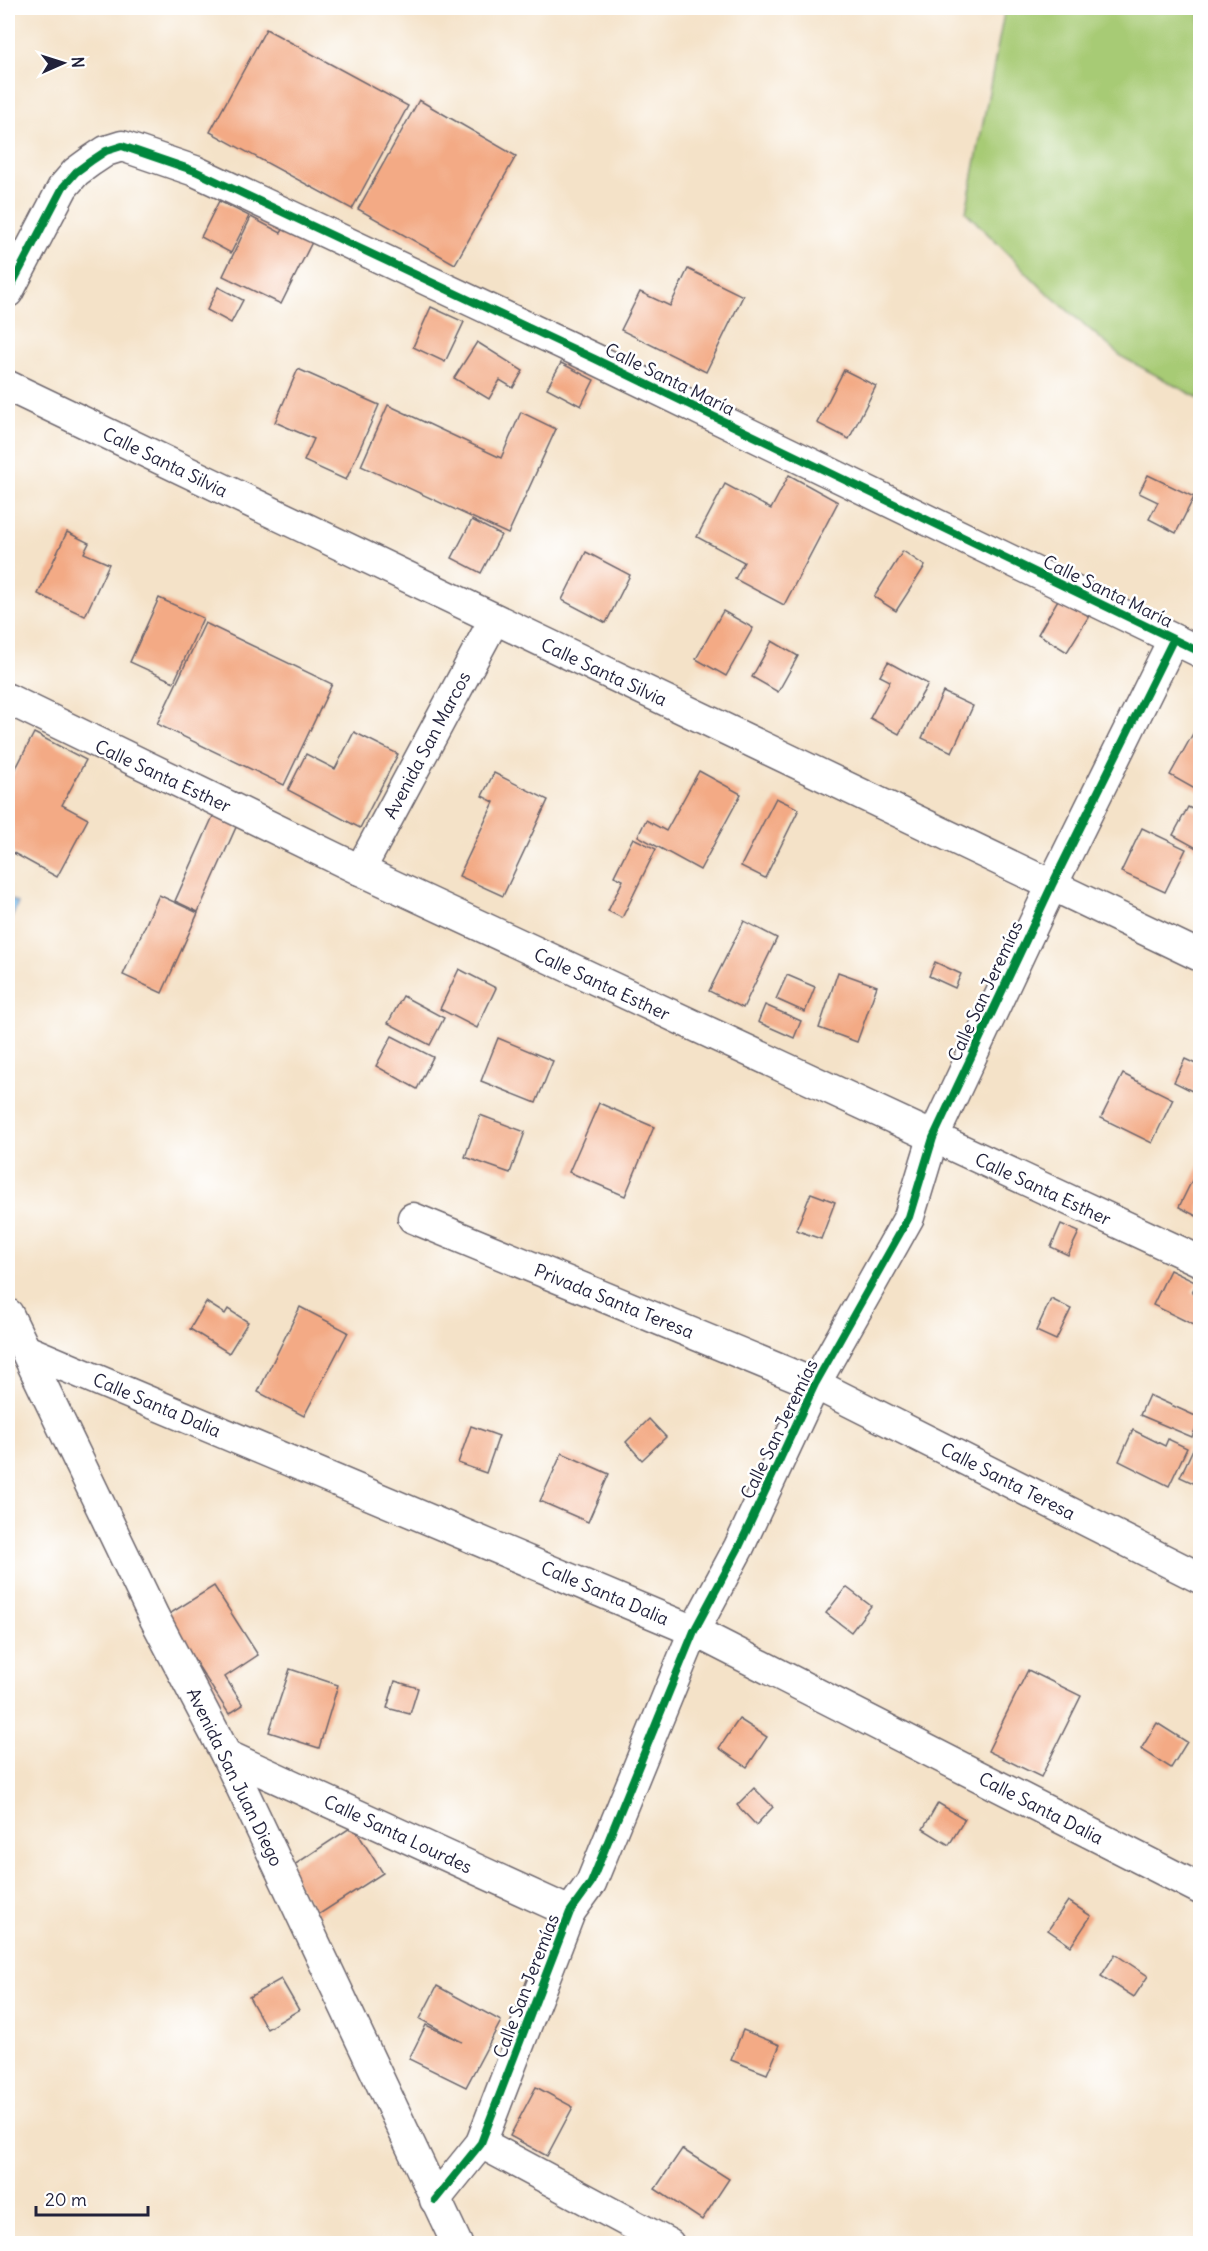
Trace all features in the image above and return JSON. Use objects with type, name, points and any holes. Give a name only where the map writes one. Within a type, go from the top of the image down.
[{"type":"street","name":"Calle Santa María","points":[[8,292],[63,187],[76,172],[91,161],[106,151],[122,146],[195,171],[595,359],[1200,652]]},
{"type":"street","name":"Calle Santa Silvia","points":[[8,387],[1200,956]]},
{"type":"street","name":"Avenida San Marcos","points":[[360,870],[494,620]]},
{"type":"street","name":"Calle San Jeremías","points":[[435,2200],[481,2143],[570,1912],[591,1883],[694,1630],[739,1547],[815,1384],[909,1217],[933,1138],[1052,885],[1173,640]]},
{"type":"street","name":"Calle Santa Esther","points":[[8,699],[360,870],[1200,1261]]},
{"type":"street","name":"Privada Santa Teresa","points":[[412,1218],[815,1384]]},
{"type":"street","name":"Avenida San Juan Diego","points":[[8,1314],[154,1617],[226,1755],[457,2244]]},
{"type":"street","name":"Calle Santa Dalia","points":[[26,1350],[694,1630],[1200,1889]]},
{"type":"street","name":"Calle Santa Teresa","points":[[815,1384],[1200,1578]]},
{"type":"street","name":"Calle Santa Lourdes","points":[[226,1755],[570,1912]]},
{"type":"street","points":[[481,2143],[669,2244]]},
{"type":"green space","points":[[1005,8],[1200,8],[1200,399],[1122,357],[1045,291],[966,212]]},
{"type":"water","points":[[8,898],[18,903],[8,926]]},
{"type":"building","points":[[266,29],[408,106],[352,209],[210,132]]},
{"type":"building","points":[[419,100],[516,156],[455,264],[358,209]]},
{"type":"building","points":[[219,201],[249,216],[231,253],[201,237]]},
{"type":"building","points":[[251,217],[281,233],[284,228],[312,242],[281,304],[223,276]]},
{"type":"building","points":[[688,269],[743,296],[706,372],[621,330],[640,292],[670,306]]},
{"type":"building","points":[[218,287],[243,300],[231,323],[207,310]]},
{"type":"building","points":[[431,307],[464,322],[445,362],[413,347]]},
{"type":"building","points":[[477,342],[523,371],[513,388],[500,380],[489,399],[454,378]]},
{"type":"building","points":[[561,363],[594,380],[581,406],[547,388]]},
{"type":"building","points":[[298,369],[379,405],[346,480],[304,461],[314,439],[275,422]]},
{"type":"building","points":[[844,370],[876,386],[849,439],[817,423]]},
{"type":"building","points":[[388,405],[501,458],[521,412],[556,429],[508,534],[361,466]]},
{"type":"building","points":[[789,475],[838,502],[784,605],[735,579],[744,562],[697,537],[725,484],[771,509]]},
{"type":"building","points":[[1148,475],[1194,497],[1176,533],[1149,519],[1158,502],[1139,493]]},
{"type":"building","points":[[472,520],[501,535],[481,573],[452,558]]},
{"type":"building","points":[[67,532],[89,543],[84,553],[109,564],[85,616],[38,594]]},
{"type":"building","points":[[903,551],[925,566],[896,611],[874,597]]},
{"type":"building","points":[[586,552],[630,575],[606,623],[562,600]]},
{"type":"building","points":[[159,598],[203,618],[174,682],[130,662]]},
{"type":"building","points":[[1059,598],[1089,616],[1067,652],[1038,634]]},
{"type":"building","points":[[723,611],[753,628],[726,676],[696,659]]},
{"type":"building","points":[[205,623],[332,684],[284,785],[157,724]]},
{"type":"building","points":[[772,641],[798,656],[778,692],[752,677]]},
{"type":"building","points":[[888,662],[928,684],[899,734],[870,718],[890,681],[880,676]]},
{"type":"building","points":[[943,692],[973,706],[952,752],[922,738]]},
{"type":"building","points":[[1195,730],[1200,733],[1200,792],[1170,775]]},
{"type":"building","points":[[354,732],[398,754],[360,828],[288,790],[306,754],[335,769]]},
{"type":"building","points":[[34,733],[86,760],[62,805],[88,819],[57,877],[8,850],[8,784]]},
{"type":"building","points":[[699,771],[741,794],[700,870],[638,836],[646,820],[666,831]]},
{"type":"building","points":[[494,773],[548,800],[503,896],[459,876],[494,802],[482,796]]},
{"type":"building","points":[[776,798],[799,809],[765,878],[741,866]]},
{"type":"building","points":[[1188,807],[1200,813],[1200,850],[1173,835]]},
{"type":"building","points":[[214,814],[237,825],[198,912],[175,901]]},
{"type":"building","points":[[1142,828],[1186,849],[1165,892],[1121,872]]},
{"type":"building","points":[[633,838],[656,849],[622,918],[608,911],[623,880],[614,876]]},
{"type":"building","points":[[159,895],[198,913],[162,993],[123,975]]},
{"type":"building","points":[[744,921],[777,938],[743,1008],[709,991]]},
{"type":"building","points":[[935,962],[961,974],[955,988],[929,976]]},
{"type":"building","points":[[459,969],[496,988],[477,1028],[440,1009]]},
{"type":"building","points":[[838,972],[877,986],[857,1042],[819,1028]]},
{"type":"building","points":[[787,975],[815,987],[805,1012],[776,999]]},
{"type":"building","points":[[403,996],[444,1018],[430,1045],[388,1023]]},
{"type":"building","points":[[765,1005],[801,1021],[794,1038],[758,1022]]},
{"type":"building","points":[[392,1036],[433,1057],[417,1089],[376,1066]]},
{"type":"building","points":[[498,1038],[553,1061],[536,1103],[481,1081]]},
{"type":"building","points":[[1185,1059],[1200,1066],[1200,1095],[1174,1082]]},
{"type":"building","points":[[1123,1074],[1173,1099],[1152,1143],[1101,1118]]},
{"type":"building","points":[[599,1103],[654,1127],[625,1196],[569,1172]]},
{"type":"building","points":[[480,1115],[525,1132],[510,1173],[465,1157]]},
{"type":"building","points":[[1200,1164],[1200,1218],[1179,1207]]},
{"type":"building","points":[[811,1193],[835,1202],[821,1239],[796,1230]]},
{"type":"building","points":[[1061,1224],[1079,1232],[1068,1255],[1051,1247]]},
{"type":"building","points":[[1170,1270],[1197,1283],[1192,1292],[1200,1296],[1200,1328],[1153,1305]]},
{"type":"building","points":[[1051,1299],[1071,1309],[1056,1340],[1036,1331]]},
{"type":"building","points":[[206,1302],[225,1314],[228,1309],[248,1322],[229,1353],[190,1329]]},
{"type":"building","points":[[300,1307],[348,1332],[304,1416],[258,1392]]},
{"type":"building","points":[[1149,1395],[1200,1418],[1192,1437],[1140,1415]]},
{"type":"building","points":[[649,1419],[666,1437],[642,1460],[626,1442]]},
{"type":"building","points":[[471,1426],[499,1436],[486,1473],[458,1463]]},
{"type":"building","points":[[1133,1430],[1165,1446],[1168,1439],[1187,1448],[1169,1486],[1119,1461]]},
{"type":"building","points":[[1194,1447],[1200,1450],[1200,1486],[1180,1477]]},
{"type":"building","points":[[562,1453],[609,1474],[588,1522],[540,1501]]},
{"type":"building","points":[[214,1586],[258,1655],[225,1677],[243,1705],[229,1714],[166,1616]]},
{"type":"building","points":[[846,1587],[871,1606],[851,1632],[826,1613]]},
{"type":"building","points":[[290,1669],[338,1685],[319,1748],[269,1732]]},
{"type":"building","points":[[1028,1670],[1081,1696],[1041,1777],[988,1751]]},
{"type":"building","points":[[395,1681],[418,1688],[410,1714],[387,1708]]},
{"type":"building","points":[[739,1719],[767,1737],[747,1767],[719,1748]]},
{"type":"building","points":[[1157,1723],[1187,1742],[1171,1768],[1141,1749]]},
{"type":"building","points":[[754,1788],[773,1807],[756,1825],[737,1805]]},
{"type":"building","points":[[938,1803],[965,1819],[949,1845],[923,1829]]},
{"type":"building","points":[[353,1826],[383,1873],[318,1915],[288,1869]]},
{"type":"building","points":[[1068,1901],[1091,1916],[1071,1946],[1048,1930]]},
{"type":"building","points":[[1115,1954],[1148,1976],[1134,1997],[1101,1976]]},
{"type":"building","points":[[281,1979],[299,2010],[267,2029],[249,1997]]},
{"type":"building","points":[[437,1986],[501,2021],[466,2087],[409,2059],[426,2025],[462,2042],[420,2019]]},
{"type":"building","points":[[743,2030],[780,2045],[767,2074],[731,2060]]},
{"type":"building","points":[[536,2087],[573,2107],[547,2156],[510,2136]]},
{"type":"building","points":[[682,2149],[729,2179],[702,2220],[655,2189]]},
{"type":"cycle path","points":[[8,292],[63,187],[76,172],[91,161],[106,151],[122,146],[195,171],[595,359],[1200,652]]},
{"type":"cycle path","points":[[435,2200],[481,2143],[570,1912],[591,1883],[694,1631],[739,1547],[815,1384],[909,1217],[933,1138],[1052,885],[1173,640]]}]
